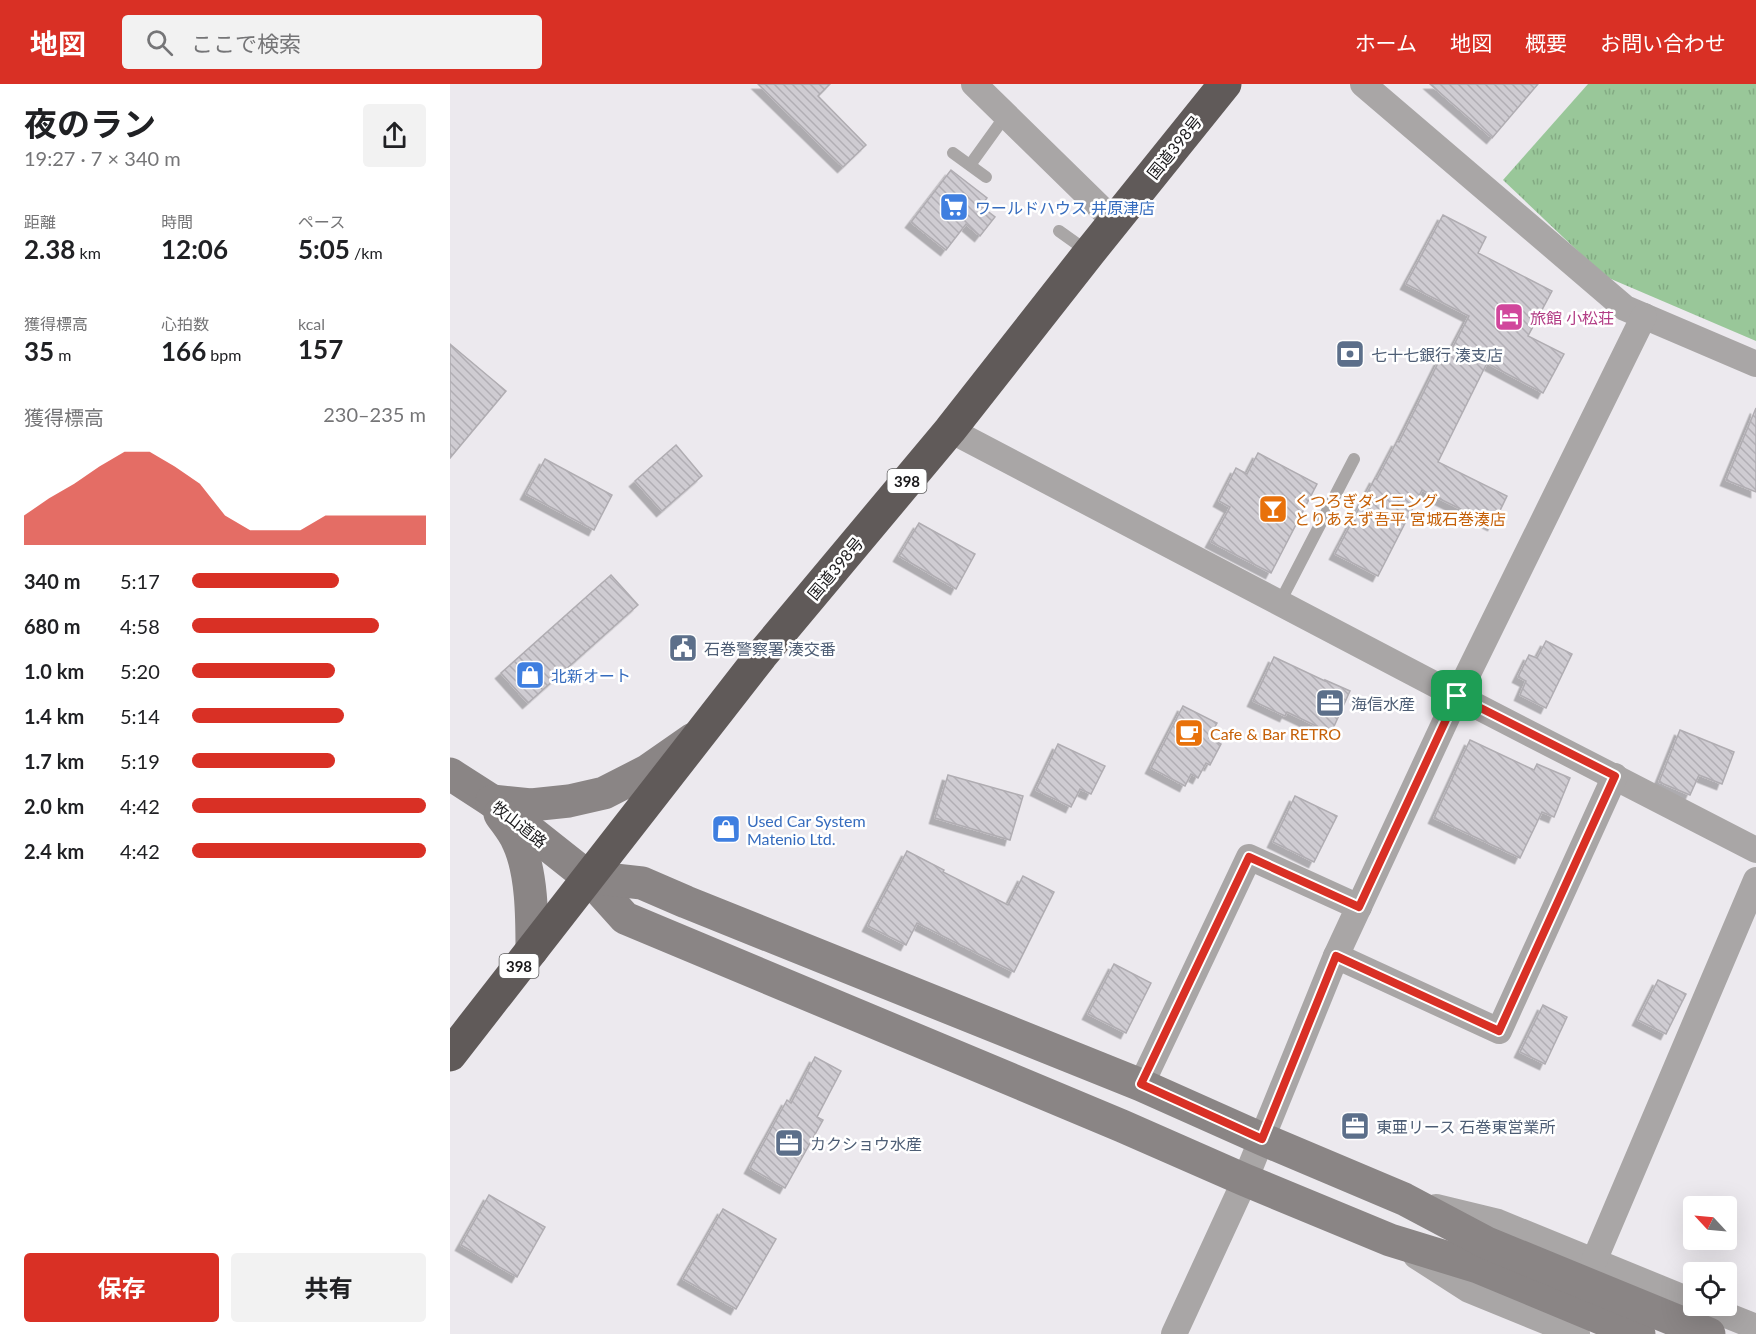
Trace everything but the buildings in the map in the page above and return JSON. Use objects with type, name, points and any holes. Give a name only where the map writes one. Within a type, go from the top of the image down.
[{"type":"highway","name":"国道398号","points":[[450,1056],[761,656],[950,430],[1225,84]]},
{"type":"street","points":[[974,84],[1114,221]]},
{"type":"street","points":[[1363,84],[1625,308],[1756,364]]},
{"type":"street","points":[[1174,1334],[1245,1180],[1336,956],[1457,696],[1644,316]]},
{"type":"street","points":[[950,430],[1279,604],[1756,850]]},
{"type":"street","points":[[492,801],[531,805],[569,801],[604,793],[647,771],[697,737]]},
{"type":"street","name":"牧山道路","points":[[450,774],[492,801],[588,877],[625,918],[1390,1240],[1478,1267],[1639,1334]]},
{"type":"street","points":[[1336,956],[1499,1031],[1615,776]]},
{"type":"street","points":[[492,801],[518,843],[527,875],[532,915],[532,950]]},
{"type":"street","points":[[1141,1084],[1249,857],[1359,907]]},
{"type":"street","points":[[588,877],[642,883],[1141,1084],[1262,1139],[1404,1199],[1487,1243],[1709,1334]]},
{"type":"street","points":[[1594,1261],[1756,880]]},
{"type":"street","points":[[1404,1199],[1498,1222],[1683,1297]]},
{"type":"street","points":[[1390,1240],[1469,1290],[1568,1332]]},
{"type":"street","points":[[1728,1316],[1756,1327]]},
{"type":"lane","points":[[970,165],[1006,115]]},
{"type":"lane","points":[[953,153],[986,177]]},
{"type":"lane","points":[[1059,231],[1089,253]]},
{"type":"lane","points":[[1279,604],[1354,459]]},
{"type":"green space","points":[[1588,84],[1756,84],[1756,341],[1604,276],[1503,180]]},
{"type":"place","name":"ワールドハウス 井原津店","points":[[954,207]]},
{"type":"place","name":"旅館 小松荘","points":[[1509,317]]},
{"type":"place","name":"七十七銀行 湊支店","points":[[1350,354]]},
{"type":"place","name":"くつろぎダイニング とりあえず吾平 宮城石巻湊店","points":[[1273,509]]},
{"type":"place","name":"石巻警察署 湊交番","points":[[683,648]]},
{"type":"place","name":"北新オート","points":[[530,675]]},
{"type":"place","name":"海信水産","points":[[1330,703]]},
{"type":"place","name":"Cafe & Bar RETRO","points":[[1189,733]]},
{"type":"place","name":"Used Car System Matenio Ltd.","points":[[726,829]]},
{"type":"place","name":"東亜リース 石巻東営業所","points":[[1355,1126]]},
{"type":"place","name":"カクショウ水産","points":[[789,1143]]},
{"type":"route","points":[[1457,696],[1615,776],[1499,1031],[1336,956],[1262,1139],[1141,1084],[1249,857],[1359,907],[1457,696]]}]
